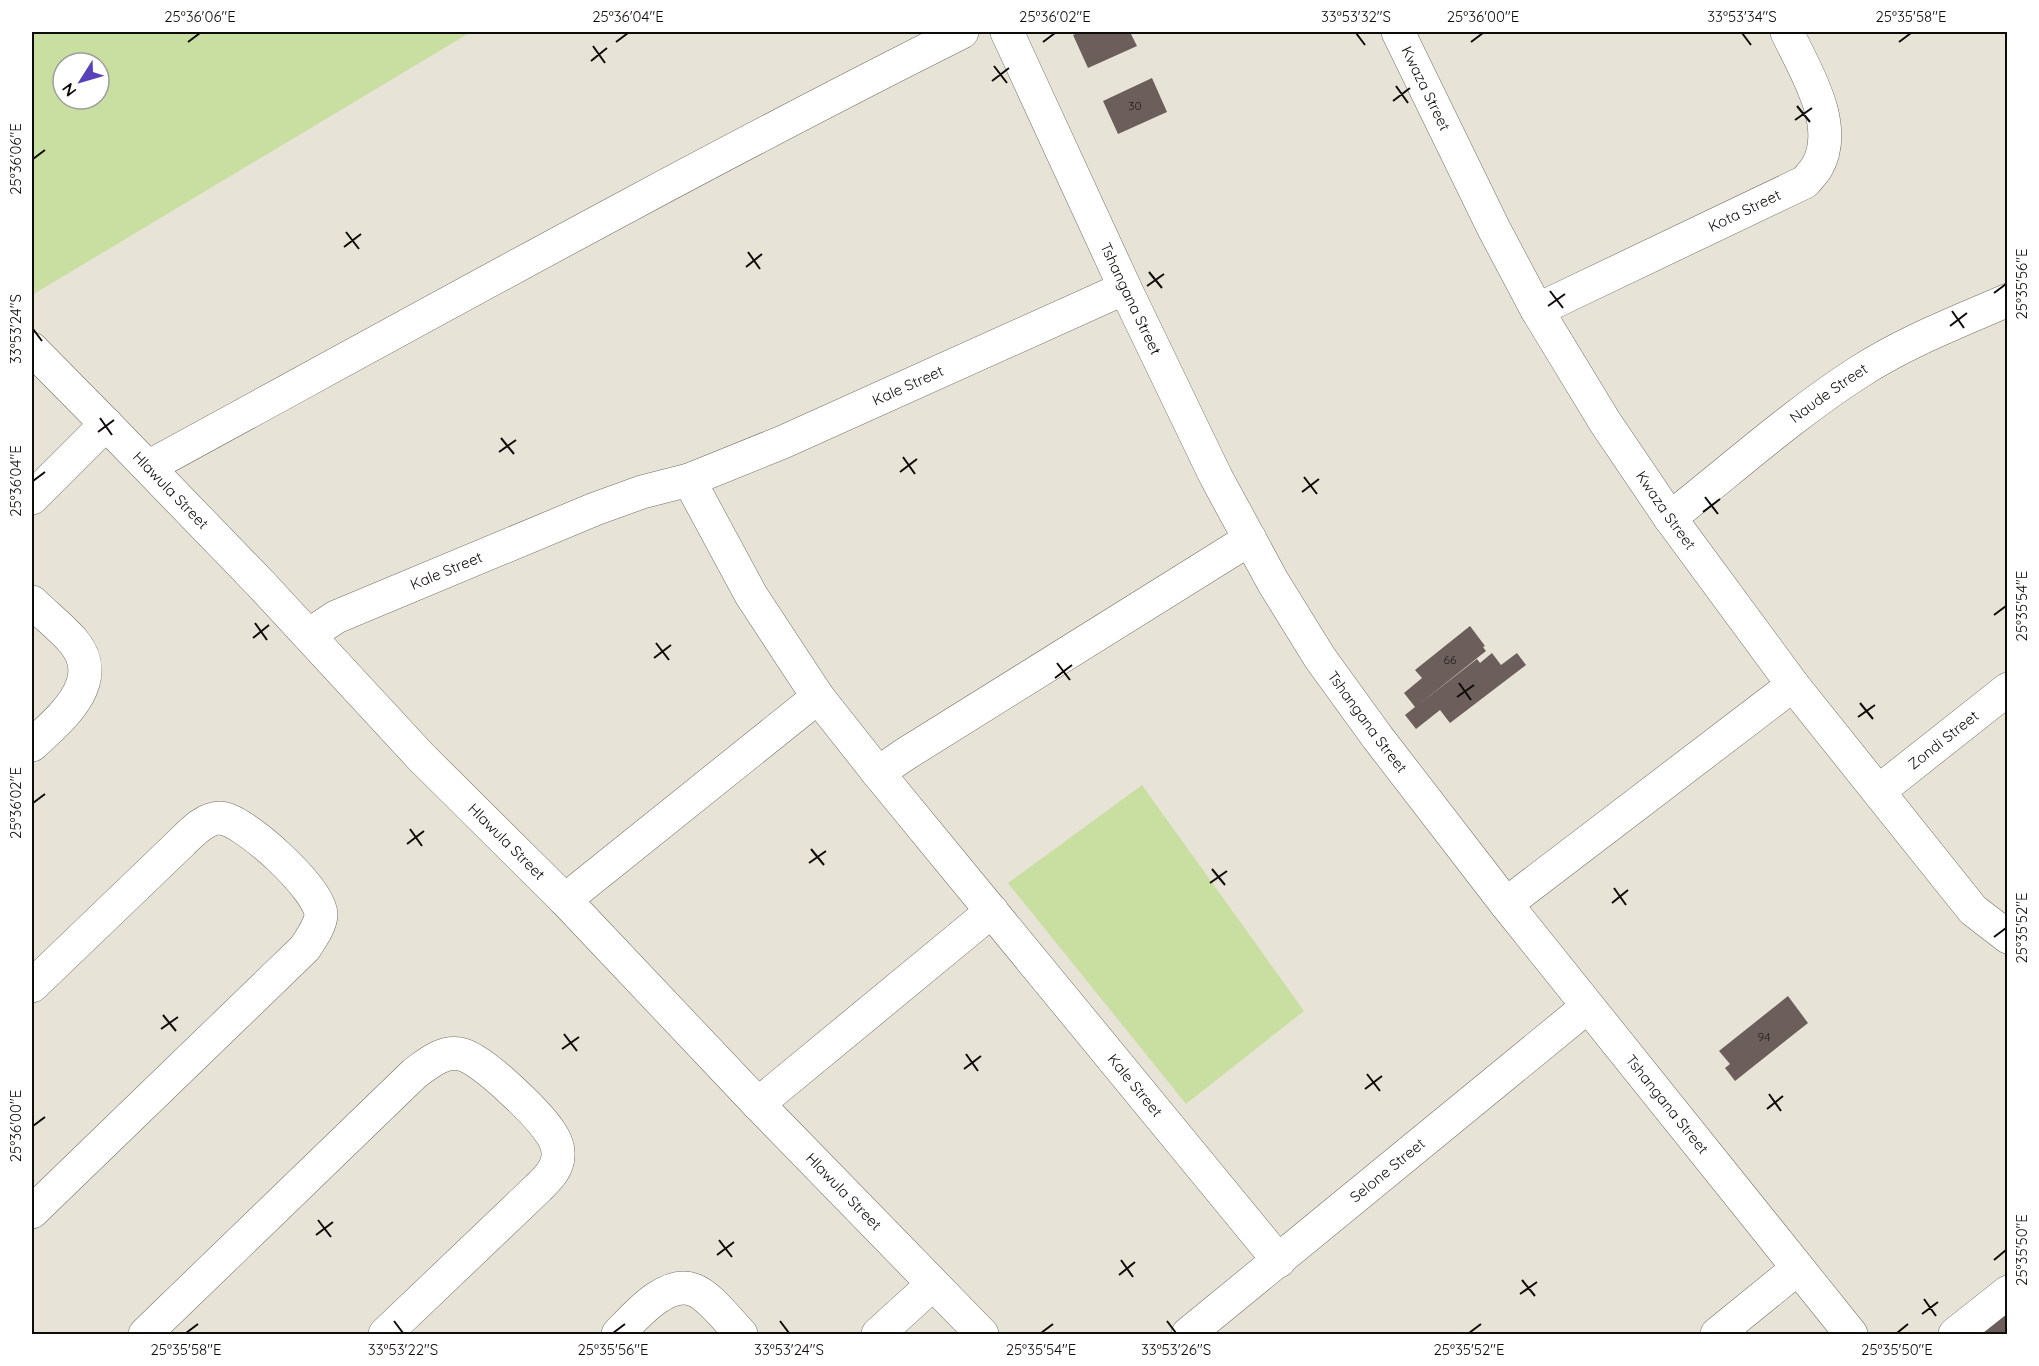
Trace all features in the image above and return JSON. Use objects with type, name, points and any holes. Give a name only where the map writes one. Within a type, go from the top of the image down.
[{"type":"street","points":[[148,467],[576,233],[825,100],[962,32]]},
{"type":"street","name":"Tshangana Street","points":[[1007,32],[1125,288],[1216,477],[1273,582],[1320,658],[1378,738],[1506,904],[1851,1335]]},
{"type":"street","name":"Kwaza Street","points":[[1398,32],[1494,229],[1537,310],[1605,423],[1670,518],[1793,686],[1973,910],[2007,938]]},
{"type":"street","name":"Kota Street","points":[[1537,310],[1805,182],[1817,166],[1824,147],[1824,128],[1820,103],[1786,32]]},
{"type":"street","name":"Kale Street","points":[[309,635],[336,617],[596,509],[642,492],[689,480],[783,442],[1125,288]]},
{"type":"street","name":"Naude Street","points":[[1670,518],[1813,403],[1860,371],[1911,344],[2007,300]]},
{"type":"street","name":"Hlawula Street","points":[[32,349],[309,635],[422,757],[565,900],[758,1104],[982,1335]]},
{"type":"street","points":[[32,498],[106,424]]},
{"type":"street","name":"Kale Street","points":[[689,480],[751,595],[818,697],[1279,1261]]},
{"type":"street","points":[[878,773],[1250,539]]},
{"type":"street","points":[[32,602],[74,642],[84,661],[84,679],[77,699],[32,745]]},
{"type":"street","points":[[1506,904],[1793,686]]},
{"type":"street","name":"Zondi Street","points":[[1879,791],[2007,689]]},
{"type":"street","points":[[565,900],[818,697]]},
{"type":"street","points":[[32,986],[199,826],[214,818],[230,820],[249,830],[306,884],[318,901],[321,914],[316,930],[305,948],[32,1212]]},
{"type":"street","points":[[758,1104],[992,911]]},
{"type":"street","name":"Selone Street","points":[[1188,1335],[1587,1007]]},
{"type":"street","points":[[145,1335],[416,1073],[436,1058],[447,1054],[462,1054],[478,1062],[496,1076],[550,1131],[557,1146],[557,1163],[554,1170],[538,1188],[385,1335]]},
{"type":"street","points":[[1717,1335],[1797,1269]]},
{"type":"street","points":[[878,1335],[932,1285]]},
{"type":"street","points":[[618,1335],[656,1299],[678,1288],[695,1290],[705,1297],[741,1335]]},
{"type":"street","points":[[1955,1335],[2007,1292]]},
{"type":"green space","points":[[32,32],[471,32],[32,295]]},
{"type":"green space","points":[[1142,785],[1304,1011],[1186,1104],[1008,883]]},
{"type":"building","points":[[1080,32],[1130,32],[1137,46],[1088,68],[1073,35]]},
{"type":"building","points":[[1152,78],[1167,112],[1118,134],[1103,101]]},
{"type":"building","points":[[1470,626],[1485,646],[1483,647],[1486,651],[1418,705],[1477,659],[1480,663],[1492,653],[1501,665],[1517,653],[1526,665],[1450,723],[1440,710],[1416,729],[1405,715],[1415,707],[1404,693],[1422,678],[1415,670]]},
{"type":"building","points":[[1788,996],[1808,1023],[1735,1081],[1725,1068],[1730,1064],[1719,1051]]},
{"type":"building","points":[[2008,1311],[2008,1334],[1980,1334]]}]
